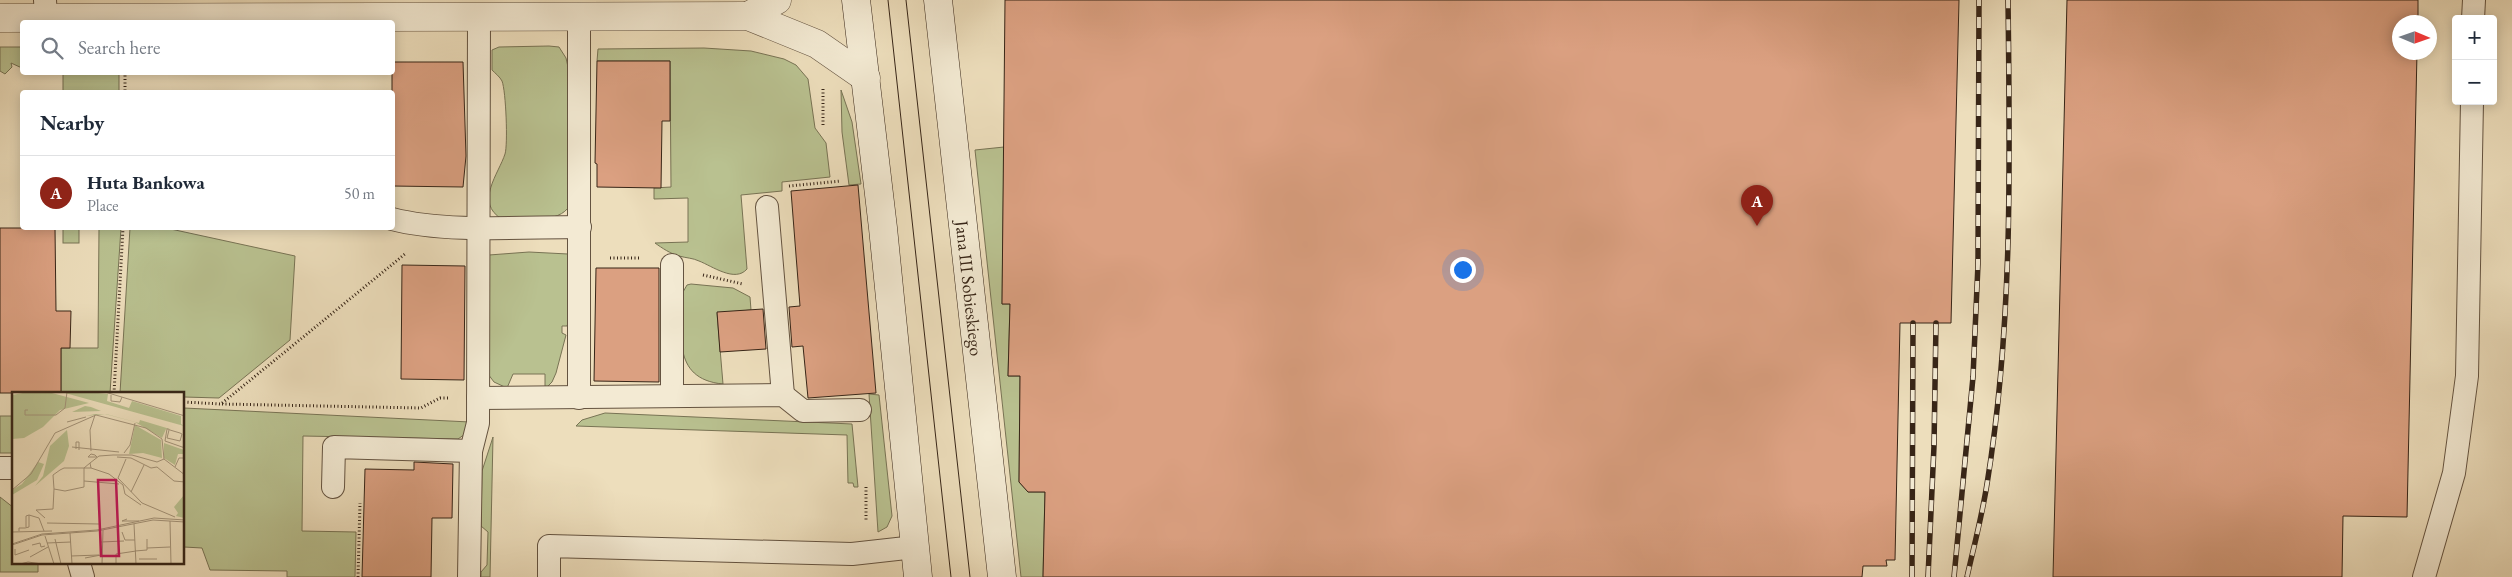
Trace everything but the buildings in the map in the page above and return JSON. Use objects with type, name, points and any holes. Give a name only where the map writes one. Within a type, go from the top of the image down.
[{"type":"main road","points":[[748,16],[776,0]]},
{"type":"main road","points":[[856,0],[883,228],[918,577]]},
{"type":"main road","name":"Jana III Sobieskiego","points":[[938,0],[1002,577]]},
{"type":"main road","points":[[0,18],[45,9],[479,18],[748,16],[818,44],[866,78]]},
{"type":"lane","points":[[2474,0],[2474,15]]},
{"type":"lane","points":[[578,17],[580,227],[578,398]]},
{"type":"lane","points":[[469,577],[471,451],[478,423],[479,18]]},
{"type":"lane","points":[[2424,577],[2454,473],[2467,376],[2472,105]]},
{"type":"lane","points":[[767,207],[783,395]]},
{"type":"lane","points":[[395,219],[438,225],[479,227],[580,227]]},
{"type":"lane","points":[[672,266],[672,396]]},
{"type":"lane","points":[[478,398],[783,395],[803,412],[860,410]]},
{"type":"lane","points":[[333,487],[334,447],[471,451]]},
{"type":"lane","points":[[549,577],[549,546],[852,554],[915,548]]},
{"type":"lane","points":[[79,564],[83,577]]},
{"type":"path","points":[[125,75],[125,90]]},
{"type":"path","points":[[822,84],[824,126]]},
{"type":"path","points":[[786,187],[840,181]]},
{"type":"path","points":[[221,404],[287,352],[438,225]]},
{"type":"path","points":[[114,392],[123,230]]},
{"type":"path","points":[[580,258],[664,258],[672,266],[774,294]]},
{"type":"path","points":[[185,402],[420,408],[440,398],[478,398]]},
{"type":"path","points":[[358,577],[361,448]]},
{"type":"path","points":[[866,487],[866,528]]},
{"type":"green space","points":[[0,47],[20,47],[20,67],[11,63],[12,67],[5,74],[0,71]]},
{"type":"green space","points":[[499,47],[559,47],[566,58],[568,67],[570,205],[565,211],[549,218],[502,219],[494,212],[490,205],[489,196],[505,154],[506,140],[503,87],[502,81],[492,70],[492,50]]},
{"type":"green space","points":[[704,48],[751,51],[784,59],[796,65],[808,79],[815,128],[826,143],[830,177],[782,182],[782,191],[741,195],[747,269],[742,273],[736,274],[723,272],[697,260],[676,255],[655,243],[688,242],[688,198],[654,199],[654,188],[671,187],[670,61],[597,61],[598,49]]},
{"type":"green space","points":[[63,75],[119,75],[119,90],[63,90]]},
{"type":"green space","points":[[841,90],[852,122],[861,184],[849,185],[842,132]]},
{"type":"green space","points":[[1004,147],[1002,304],[1010,304],[1008,376],[1020,376],[1019,482],[1028,492],[1045,492],[1043,577],[1021,577],[975,150]]},
{"type":"green space","points":[[63,230],[79,230],[79,243],[63,243]]},
{"type":"green space","points":[[99,230],[121,230],[110,392],[61,392],[61,348],[98,348]]},
{"type":"green space","points":[[130,230],[175,230],[295,256],[290,340],[219,398],[185,397],[185,392],[120,392]]},
{"type":"green space","points":[[529,252],[568,254],[571,313],[567,326],[562,326],[562,333],[566,335],[556,373],[552,382],[545,389],[545,374],[513,374],[507,388],[494,382],[488,374],[489,255]]},
{"type":"green space","points":[[687,285],[733,288],[750,297],[751,310],[717,313],[723,384],[706,380],[694,373],[687,363],[683,351],[681,322],[683,292]]},
{"type":"green space","points":[[869,394],[879,395],[892,516],[887,527],[878,532]]},
{"type":"green space","points":[[185,408],[470,422],[468,432],[458,439],[303,436],[302,531],[356,532],[355,577],[287,577],[287,571],[210,570],[202,548],[185,547]]},
{"type":"green space","points":[[605,413],[852,424],[858,487],[854,487],[853,483],[848,483],[847,435],[576,426],[582,420]]},
{"type":"green space","points":[[0,416],[12,416],[12,453],[0,453]]},
{"type":"green space","points":[[493,437],[490,577],[481,577],[481,572],[487,565],[488,532],[481,526],[482,471]]},
{"type":"green space","points":[[0,497],[12,506],[12,564],[38,564],[38,572],[0,572]]},
{"type":"tram line","points":[[888,0],[951,577]]},
{"type":"tram line","points":[[906,0],[970,577]]},
{"type":"railway","points":[[1954,577],[1973,377],[1978,264],[1979,0]]},
{"type":"railway","points":[[1967,577],[1987,484],[2002,364],[2008,243],[2008,0]]},
{"type":"railway","points":[[1912,577],[1913,323]]},
{"type":"railway","points":[[1928,577],[1934,446],[1936,323]]},
{"type":"place","name":"Huta Bankowa","points":[[1757,226]]}]
